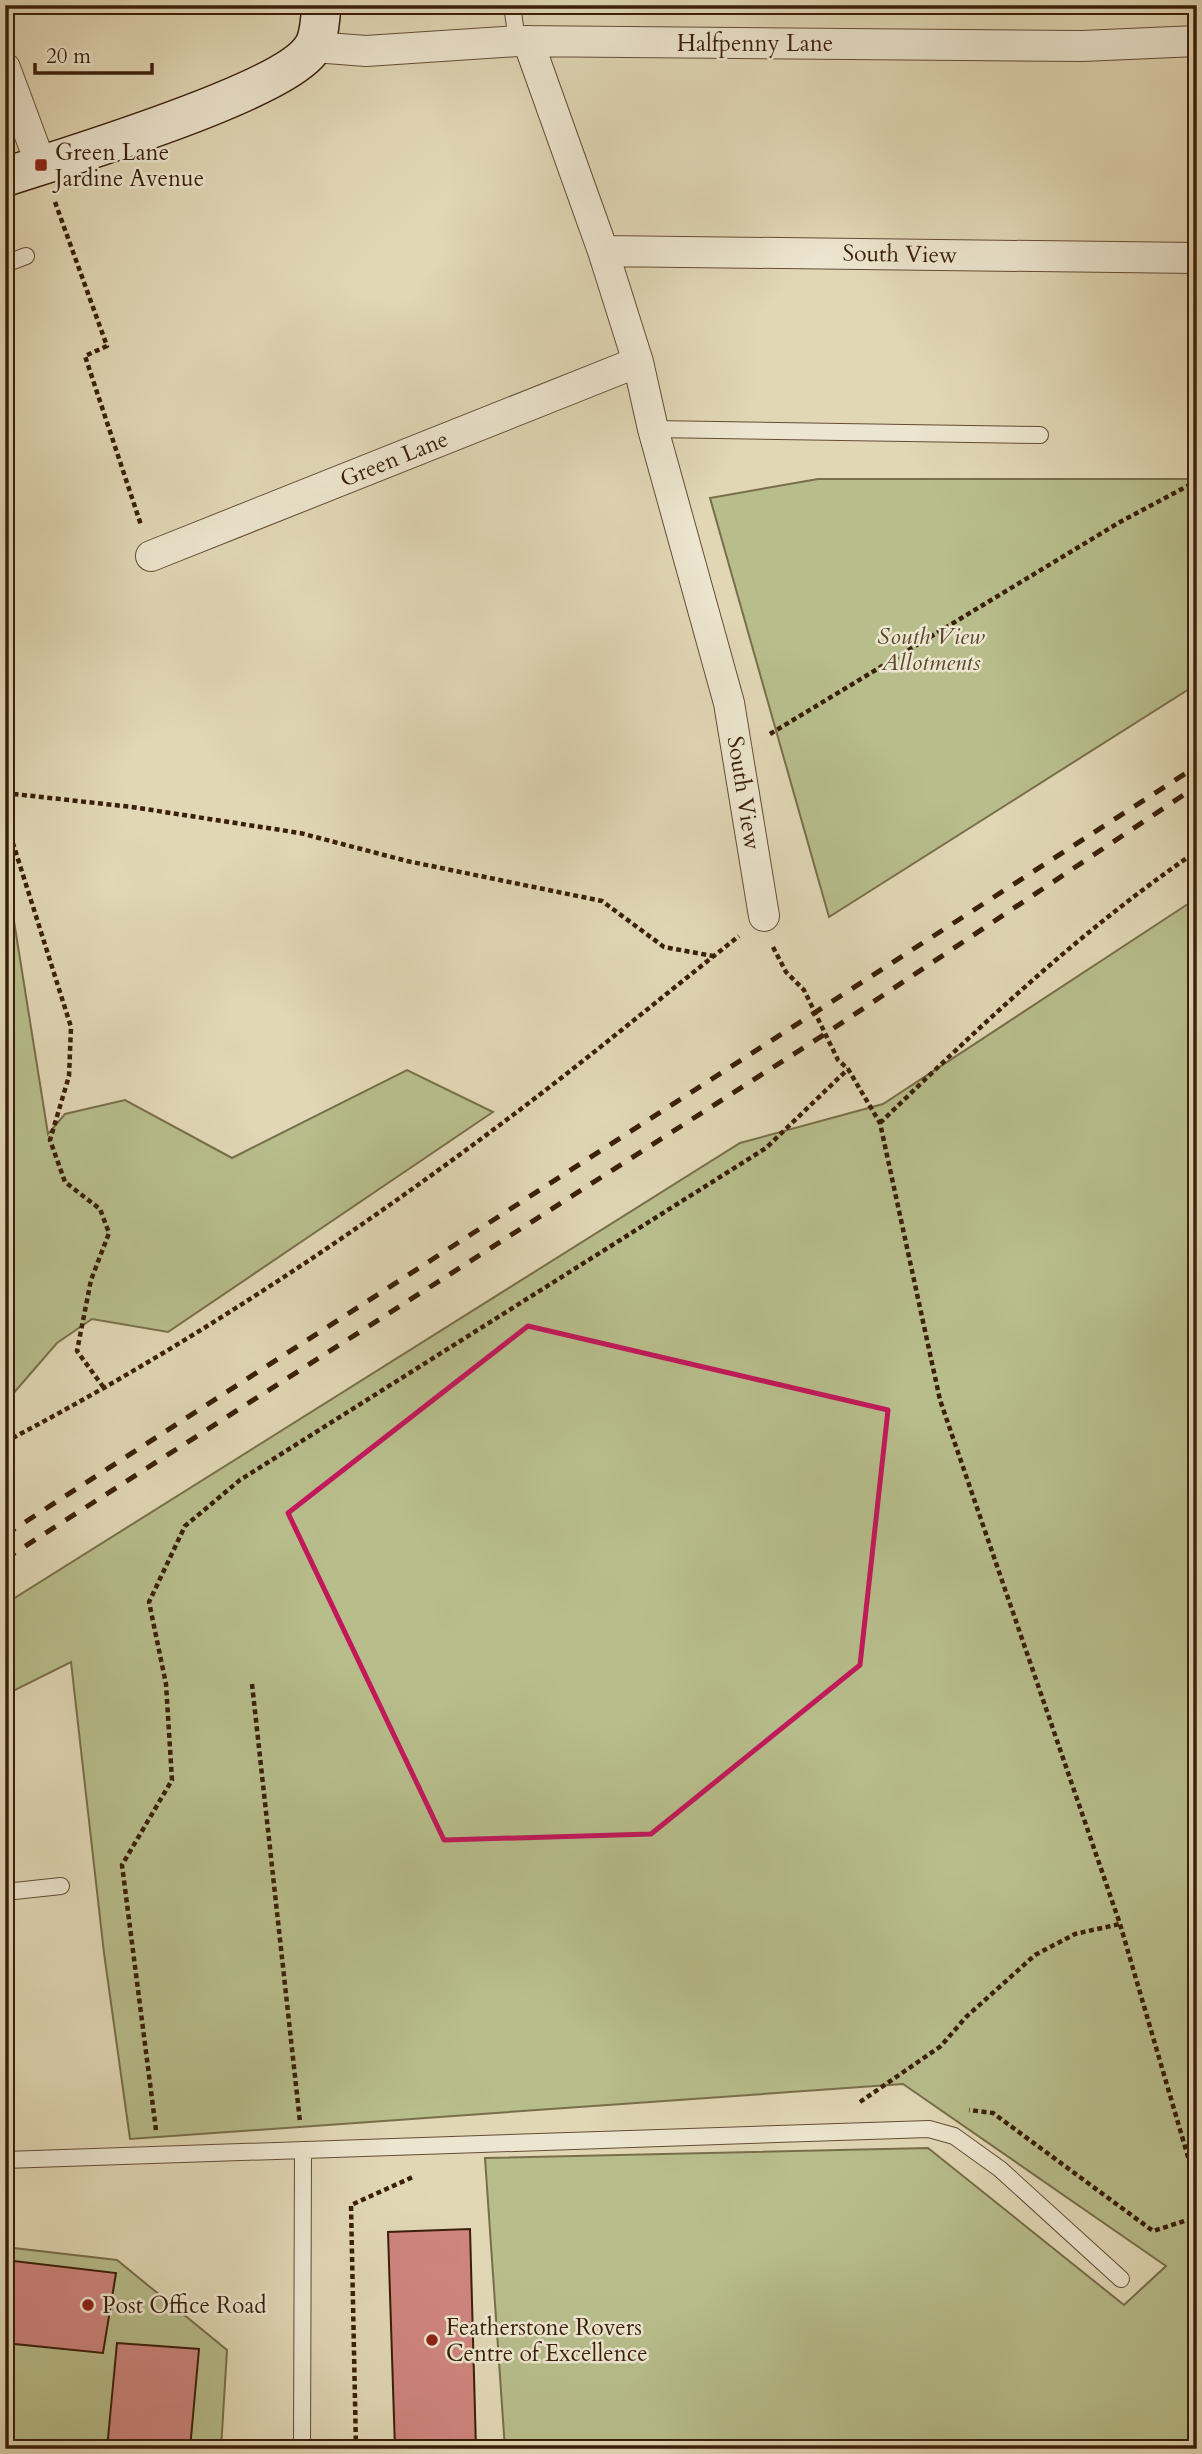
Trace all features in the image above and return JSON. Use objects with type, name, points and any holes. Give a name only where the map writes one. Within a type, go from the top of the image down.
[{"type":"main road","points":[[5,177],[136,134],[276,78],[314,47],[321,5]]},
{"type":"street","name":"Halfpenny Lane","points":[[314,47],[366,51],[523,41],[1069,46],[1197,41]]},
{"type":"street","name":"South View","points":[[523,41],[603,251],[638,362],[653,429],[729,703],[764,916]]},
{"type":"street","points":[[5,68],[41,165]]},
{"type":"street","name":"South View","points":[[603,251],[1197,258]]},
{"type":"street","name":"Green Lane","points":[[151,556],[638,362]]},
{"type":"lane","points":[[512,5],[523,41]]},
{"type":"lane","points":[[5,264],[26,256]]},
{"type":"lane","points":[[653,429],[1040,435]]},
{"type":"lane","points":[[5,1892],[61,1886]]},
{"type":"lane","points":[[5,2160],[929,2129],[954,2136],[1000,2169],[1121,2280]]},
{"type":"lane","points":[[302,2449],[303,2150]]},
{"type":"path","points":[[41,165],[107,346],[85,356],[151,556]]},
{"type":"path","points":[[737,754],[1108,529],[1197,481]]},
{"type":"path","points":[[5,793],[132,807],[300,833],[407,861],[602,901],[664,947],[714,956]]},
{"type":"path","points":[[5,818],[71,1027],[69,1076],[50,1140],[65,1182],[100,1209],[109,1233],[91,1280],[77,1350],[105,1389]]},
{"type":"path","points":[[880,1123],[986,1019],[1139,890],[1197,851]]},
{"type":"path","points":[[5,1442],[105,1389],[404,1195],[499,1126],[764,916],[770,942],[786,972],[804,990],[838,1060],[848,1069],[880,1123],[940,1400],[1120,1924],[1193,2174],[1196,2218],[1153,2231],[993,2113],[955,2109]]},
{"type":"path","points":[[159,2155],[122,1865],[173,1780],[166,1684],[149,1602],[185,1527],[240,1480],[766,1148],[848,1069]]},
{"type":"path","points":[[252,1684],[303,2150]]},
{"type":"path","points":[[869,2103],[858,2104],[941,2046],[966,2017],[1035,1955],[1075,1934],[1120,1924]]},
{"type":"path","points":[[356,2449],[351,2206],[423,2172]]},
{"type":"highlighted area","points":[[528,1326],[888,1410],[860,1665],[651,1834],[444,1840],[288,1513]]},
{"type":"green space","name":"South View Allotments","points":[[818,479],[1197,479],[1197,684],[829,917],[710,498]]},
{"type":"green space","points":[[5,865],[48,1134],[65,1114],[125,1100],[232,1158],[407,1070],[493,1112],[168,1332],[92,1319],[57,1343],[5,1403]]},
{"type":"green space","points":[[1197,898],[1197,2449],[505,2449],[485,2158],[928,2148],[1124,2305],[1166,2266],[903,2084],[130,2139],[104,1953],[71,1662],[5,1695],[5,1604],[740,1143],[883,1104]]},
{"type":"green space","name":"Post Office Road","points":[[5,2247],[117,2260],[227,2350],[221,2449],[5,2449]]},
{"type":"building","name":"Featherstone Rovers Centre of Excellence","points":[[470,2229],[476,2449],[395,2449],[388,2232]]},
{"type":"building","points":[[5,2260],[116,2273],[103,2353],[5,2343]]},
{"type":"building","points":[[117,2343],[199,2349],[190,2449],[107,2449]]},
{"type":"railway","points":[[5,1535],[1197,766]]},
{"type":"railway","points":[[5,1559],[825,1034],[1197,786]]},
{"type":"place","name":"Green Lane Jardine Avenue","points":[[41,165]]},
{"type":"place","name":"Post Office Road","points":[[88,2305]]},
{"type":"place","name":"Featherstone Rovers Centre of Excellence","points":[[432,2340]]}]
